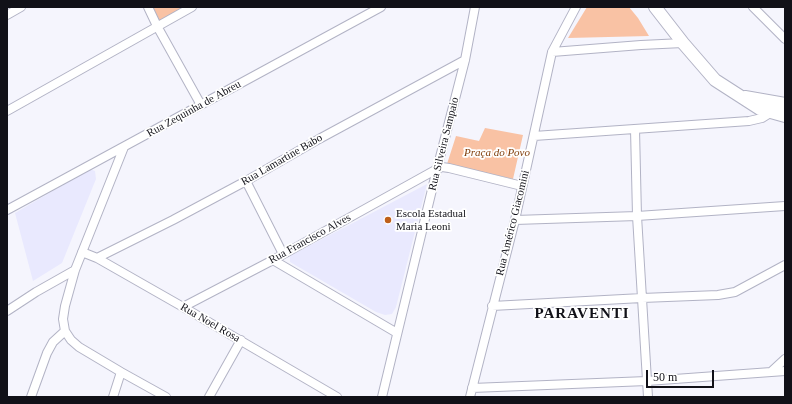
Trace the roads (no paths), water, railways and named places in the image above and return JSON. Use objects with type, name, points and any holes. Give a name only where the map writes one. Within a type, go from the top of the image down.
[{"type":"street","points":[[7,15],[12,7]]},
{"type":"street","points":[[7,15],[21,7]]},
{"type":"street","points":[[148,7],[201,105]]},
{"type":"street","name":"Rua Zequinha de Abreu","points":[[7,210],[381,7]]},
{"type":"street","name":"Rua Silveira Sampaio","points":[[382,397],[465,60],[475,7]]},
{"type":"street","name":"Rua Américo Giacomini","points":[[470,397],[515,220],[552,52],[576,7]]},
{"type":"street","points":[[655,7],[683,43],[715,80],[752,105],[770,113],[785,116]]},
{"type":"street","points":[[753,7],[785,39]]},
{"type":"street","points":[[7,111],[188,8]]},
{"type":"street","points":[[774,29],[785,28]]},
{"type":"street","points":[[552,52],[683,43]]},
{"type":"street","name":"Rua Lamartine Babo","points":[[97,258],[246,181],[319,139],[465,60]]},
{"type":"street","points":[[740,96],[785,104]]},
{"type":"street","points":[[534,136],[749,121],[762,118],[770,113]]},
{"type":"street","points":[[635,129],[637,216],[648,397]]},
{"type":"street","points":[[124,147],[75,270],[64,306],[63,319],[65,331],[71,340],[79,347],[166,397]]},
{"type":"street","points":[[437,169],[442,167],[449,168],[522,186]]},
{"type":"street","name":"Rua Francisco Alves","points":[[183,307],[273,260],[437,169]]},
{"type":"street","points":[[246,181],[283,254]]},
{"type":"street","points":[[515,220],[637,216],[785,206]]},
{"type":"street","name":"Rua Noel Rosa","points":[[82,252],[97,258],[241,340],[337,397]]},
{"type":"street","points":[[273,260],[397,333]]},
{"type":"street","points":[[492,306],[726,294],[735,292],[785,265]]},
{"type":"street","points":[[7,311],[36,292],[75,270]]},
{"type":"street","points":[[31,397],[47,353],[53,342],[65,331]]},
{"type":"street","points":[[209,397],[241,340]]},
{"type":"street","points":[[772,371],[785,359]]},
{"type":"street","points":[[472,388],[647,381],[785,371]]},
{"type":"street","points":[[113,397],[121,372]]},
{"type":"place","name":"Escola Estadual Maria Leoni","points":[[388,220]]},
{"type":"district","name":"PARAVENTI","points":[[582,314]]},
{"type":"park label","name":"Praça do Povo","points":[[497,153]]}]
